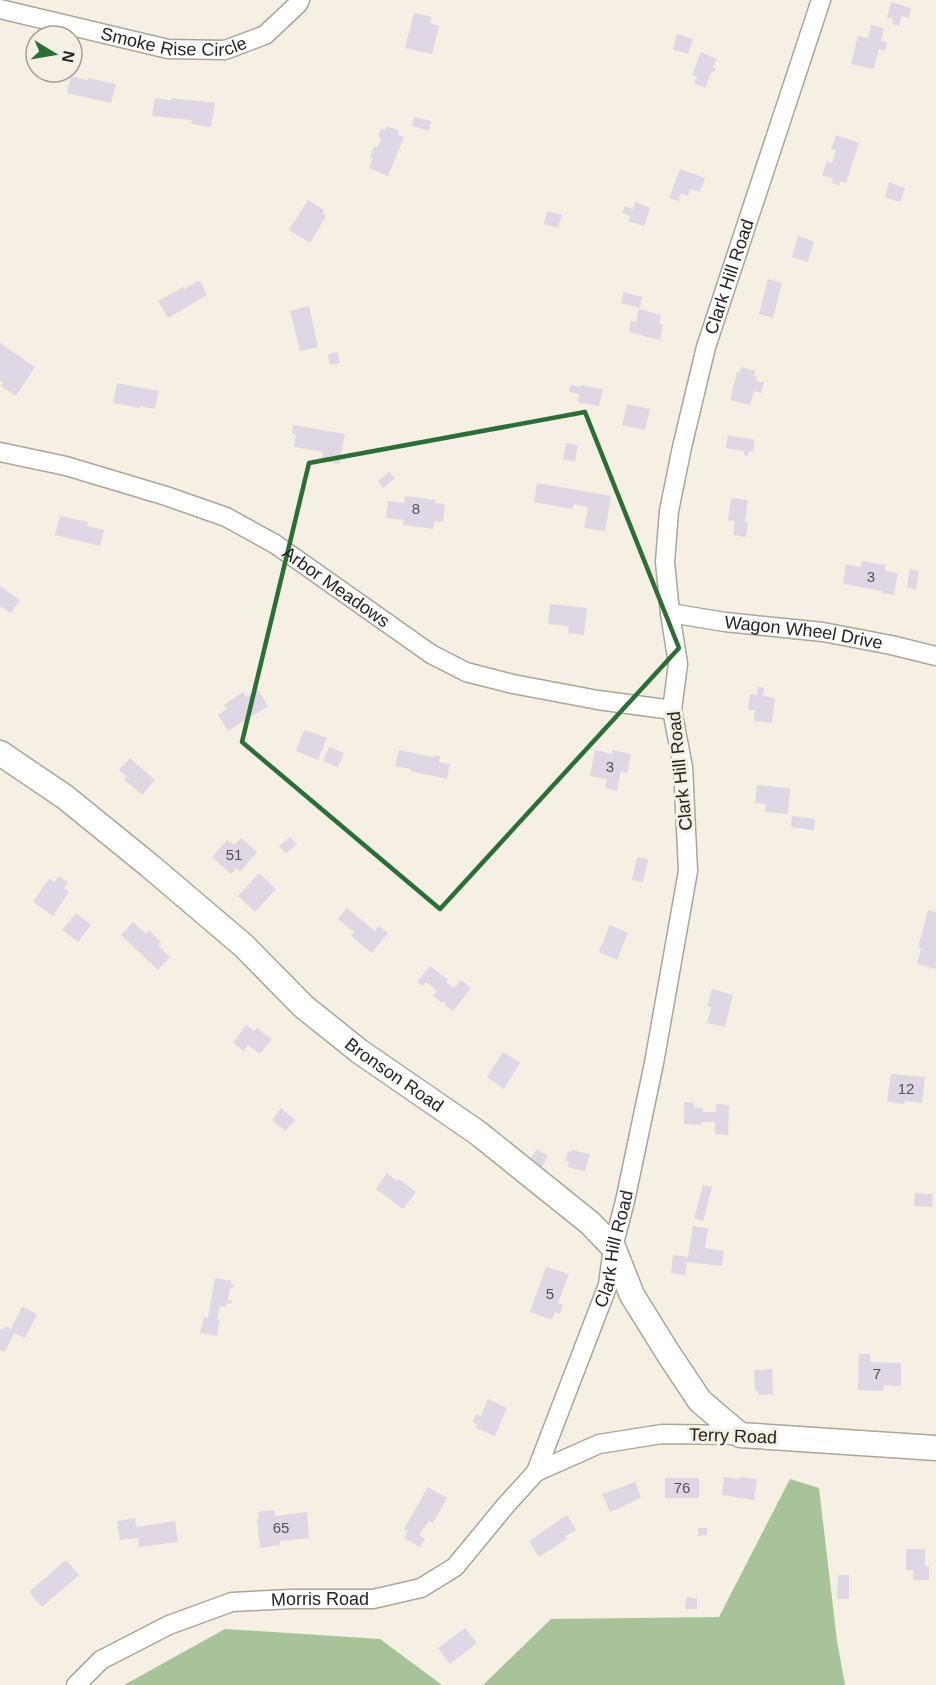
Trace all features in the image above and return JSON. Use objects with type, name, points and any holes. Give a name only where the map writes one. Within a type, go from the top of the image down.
[{"type":"street","name":"Smoke Rise Circle","points":[[0,9],[168,49],[225,50],[265,35],[300,0]]},
{"type":"street","name":"Clark Hill Road","points":[[536,1472],[608,1285],[613,1247],[625,1202],[654,1063],[688,871],[683,767],[672,710],[678,664],[664,562],[669,511],[706,347],[821,0]]},
{"type":"street","name":"Arbor Meadows","points":[[0,452],[66,466],[226,517],[275,544],[430,654],[466,672],[513,684],[598,700],[672,710]]},
{"type":"street","name":"Wagon Wheel Drive","points":[[670,613],[725,622],[823,632],[936,656]]},
{"type":"street","name":"Bronson Road","points":[[0,753],[65,797],[150,866],[243,946],[303,1006],[359,1051],[478,1133],[591,1223],[613,1247],[632,1294],[700,1401],[740,1435]]},
{"type":"street","name":"Terry Road","points":[[536,1472],[599,1444],[662,1434],[740,1435],[936,1448]]},
{"type":"street","name":"Morris Road","points":[[76,1685],[101,1660],[169,1624],[232,1602],[374,1599],[421,1588],[454,1567],[536,1472]]},
{"type":"highlighted area","points":[[585,412],[679,648],[440,909],[242,742],[309,463]]},
{"type":"green space","points":[[790,1479],[819,1488],[837,1641],[845,1685],[483,1685],[551,1619],[719,1617]]},
{"type":"green space","points":[[225,1629],[380,1639],[442,1685],[124,1685]]},
{"type":"building","points":[[891,2],[911,8],[909,18],[902,16],[899,26],[892,24],[893,19],[887,17]]},
{"type":"building","points":[[414,13],[432,17],[430,23],[439,26],[432,54],[405,48]]},
{"type":"building","points":[[871,25],[884,28],[881,41],[887,42],[885,51],[879,49],[874,69],[851,64],[858,36],[868,38]]},
{"type":"building","points":[[677,34],[693,39],[688,54],[673,49]]},
{"type":"building","points":[[701,52],[717,59],[713,67],[716,68],[714,72],[712,71],[705,88],[694,83],[697,77],[692,75]]},
{"type":"building","points":[[88,78],[116,84],[111,103],[67,93],[69,84],[84,84],[84,79]]},
{"type":"building","points":[[155,98],[215,103],[211,127],[191,124],[192,120],[152,116]]},
{"type":"building","points":[[414,117],[431,121],[429,131],[412,126]]},
{"type":"building","points":[[387,126],[399,131],[398,135],[404,137],[388,176],[369,168],[374,147],[377,148],[381,138],[378,136],[381,128],[385,130]]},
{"type":"building","points":[[836,135],[859,143],[846,183],[840,181],[839,185],[832,183],[833,179],[822,175],[827,161],[832,163],[836,150],[831,149]]},
{"type":"building","points":[[680,169],[705,178],[700,192],[690,189],[688,196],[681,193],[678,201],[669,198]]},
{"type":"building","points":[[889,182],[905,188],[900,202],[885,197]]},
{"type":"building","points":[[308,200],[324,210],[322,213],[326,216],[310,243],[289,230]]},
{"type":"building","points":[[635,202],[650,208],[644,226],[628,221],[630,216],[622,213],[625,206],[633,209]]},
{"type":"building","points":[[547,211],[562,215],[558,228],[544,224]]},
{"type":"building","points":[[798,236],[814,242],[808,262],[792,257]]},
{"type":"building","points":[[768,279],[782,283],[773,318],[759,314]]},
{"type":"building","points":[[198,281],[207,295],[168,318],[158,301]]},
{"type":"building","points":[[624,292],[642,297],[640,308],[621,303]]},
{"type":"building","points":[[309,306],[318,347],[300,351],[290,311]]},
{"type":"building","points":[[639,309],[661,315],[659,324],[663,325],[660,340],[629,332],[631,321],[636,322]]},
{"type":"building","points":[[0,343],[35,367],[16,396],[1,386],[3,383],[0,381]]},
{"type":"building","points":[[337,352],[340,363],[330,365],[328,354]]},
{"type":"building","points":[[741,367],[755,371],[756,381],[764,382],[761,393],[754,391],[750,405],[730,400],[737,372],[739,373]]},
{"type":"building","points":[[117,383],[159,391],[155,409],[113,403]]},
{"type":"building","points":[[570,385],[603,389],[599,406],[578,402],[579,394],[569,392]]},
{"type":"building","points":[[627,404],[650,409],[645,430],[622,425]]},
{"type":"building","points":[[293,425],[345,434],[339,464],[321,460],[323,452],[294,447],[296,436],[292,432]]},
{"type":"building","points":[[728,435],[755,440],[753,452],[749,451],[748,456],[744,455],[744,451],[726,448]]},
{"type":"building","points":[[566,443],[578,445],[575,462],[563,459]]},
{"type":"building","points":[[389,472],[395,478],[383,488],[378,481]]},
{"type":"building","points":[[537,483],[611,496],[605,531],[584,528],[588,507],[574,504],[573,509],[534,502]]},
{"type":"building","points":[[405,496],[435,500],[434,503],[445,504],[443,522],[434,521],[433,529],[403,525],[404,520],[386,518],[388,501],[404,503]]},
{"type":"building","points":[[731,498],[748,500],[746,537],[733,535],[735,521],[728,520]]},
{"type":"building","points":[[60,516],[88,522],[87,526],[104,530],[100,546],[55,535]]},
{"type":"building","points":[[862,561],[885,565],[885,571],[898,573],[894,595],[843,584],[846,564],[861,567]]},
{"type":"building","points":[[910,569],[919,571],[916,589],[907,587]]},
{"type":"building","points":[[0,586],[20,600],[11,613],[0,606]]},
{"type":"building","points":[[550,604],[587,608],[584,635],[568,633],[569,626],[548,624]]},
{"type":"building","points":[[758,687],[764,688],[763,696],[775,698],[772,723],[754,721],[755,710],[748,710],[750,694],[757,695]]},
{"type":"building","points":[[258,690],[268,706],[228,731],[218,715],[227,709],[224,705],[243,692],[246,697]]},
{"type":"building","points":[[305,730],[327,738],[318,760],[296,751]]},
{"type":"building","points":[[329,747],[344,753],[338,767],[323,761]]},
{"type":"building","points":[[399,750],[433,757],[434,755],[440,756],[439,762],[450,764],[447,779],[395,766]]},
{"type":"building","points":[[595,750],[612,754],[612,750],[631,754],[627,773],[621,771],[617,791],[605,788],[607,779],[590,776]]},
{"type":"building","points":[[130,758],[155,780],[142,795],[124,779],[127,777],[119,770]]},
{"type":"building","points":[[757,785],[790,788],[788,814],[765,812],[766,804],[755,803]]},
{"type":"building","points":[[792,816],[815,819],[814,830],[791,827]]},
{"type":"building","points":[[290,837],[297,844],[286,853],[279,846]]},
{"type":"building","points":[[241,838],[257,852],[240,872],[236,868],[231,874],[212,857],[227,840],[234,845]]},
{"type":"building","points":[[637,857],[648,859],[643,882],[632,880]]},
{"type":"building","points":[[259,873],[276,889],[255,912],[238,896]]},
{"type":"building","points":[[59,876],[68,882],[64,888],[69,892],[53,916],[33,902],[49,879],[54,882]]},
{"type":"building","points":[[347,908],[375,931],[379,926],[388,933],[372,953],[351,936],[354,932],[338,919]]},
{"type":"building","points":[[928,910],[936,912],[936,969],[917,964],[921,948],[918,948]]},
{"type":"building","points":[[76,913],[91,925],[78,942],[62,930]]},
{"type":"building","points":[[133,922],[146,934],[149,930],[161,942],[158,945],[170,957],[158,970],[121,935]]},
{"type":"building","points":[[610,925],[628,933],[617,960],[599,952]]},
{"type":"building","points":[[430,966],[448,980],[446,982],[454,988],[461,980],[471,988],[453,1011],[445,1005],[446,1003],[443,1001],[442,1003],[433,996],[437,991],[426,982],[423,986],[417,982]]},
{"type":"building","points":[[712,989],[733,995],[725,1027],[707,1023],[711,1007],[707,1006]]},
{"type":"building","points":[[246,1025],[254,1031],[257,1028],[272,1039],[260,1054],[248,1045],[244,1051],[233,1043]]},
{"type":"building","points":[[503,1052],[520,1063],[504,1089],[487,1077]]},
{"type":"building","points":[[891,1074],[925,1077],[922,1103],[887,1102]]},
{"type":"building","points":[[684,1102],[694,1103],[694,1108],[703,1108],[703,1112],[716,1112],[716,1104],[729,1105],[728,1135],[715,1134],[715,1122],[702,1122],[701,1125],[684,1124]]},
{"type":"building","points":[[281,1108],[295,1120],[285,1131],[272,1120]]},
{"type":"building","points":[[537,1149],[548,1156],[541,1168],[529,1161]]},
{"type":"building","points":[[568,1151],[590,1154],[585,1171],[568,1167],[569,1162],[566,1161]]},
{"type":"building","points":[[387,1173],[416,1192],[403,1209],[376,1189]]},
{"type":"building","points":[[703,1185],[712,1187],[703,1221],[694,1218]]},
{"type":"building","points":[[915,1193],[933,1194],[932,1207],[914,1206]]},
{"type":"building","points":[[693,1226],[708,1228],[705,1248],[724,1251],[722,1266],[687,1262],[685,1275],[671,1273],[673,1255],[688,1257]]},
{"type":"building","points":[[546,1267],[569,1274],[558,1303],[563,1305],[560,1314],[555,1312],[552,1320],[530,1312]]},
{"type":"building","points":[[215,1278],[231,1281],[231,1285],[234,1285],[230,1288],[228,1300],[232,1301],[231,1304],[227,1303],[226,1307],[220,1306],[217,1336],[200,1333],[204,1317],[208,1318]]},
{"type":"building","points":[[22,1307],[37,1314],[25,1338],[14,1333],[5,1352],[0,1350],[0,1329],[3,1330],[5,1326],[11,1329]]},
{"type":"building","points":[[859,1354],[870,1354],[870,1362],[901,1363],[901,1386],[884,1385],[883,1391],[858,1390]]},
{"type":"building","points":[[772,1369],[773,1394],[759,1395],[758,1391],[755,1391],[754,1370]]},
{"type":"building","points":[[488,1399],[507,1408],[495,1436],[476,1428],[477,1424],[473,1422],[476,1414],[481,1416]]},
{"type":"building","points":[[724,1477],[757,1479],[754,1500],[722,1495]]},
{"type":"building","points":[[665,1478],[699,1478],[699,1498],[665,1498]]},
{"type":"building","points":[[635,1482],[641,1498],[610,1512],[602,1494]]},
{"type":"building","points":[[428,1487],[447,1498],[433,1523],[429,1521],[419,1535],[425,1539],[420,1547],[404,1538],[408,1531],[404,1529]]},
{"type":"building","points":[[274,1510],[275,1516],[307,1512],[309,1538],[280,1541],[280,1545],[260,1548],[258,1512]]},
{"type":"building","points":[[567,1515],[576,1530],[565,1536],[567,1539],[539,1557],[529,1541]]},
{"type":"building","points":[[135,1518],[136,1527],[175,1521],[178,1542],[139,1547],[138,1538],[120,1540],[117,1521]]},
{"type":"building","points":[[698,1528],[707,1528],[707,1535],[698,1536]]},
{"type":"building","points":[[906,1549],[925,1549],[925,1566],[929,1566],[929,1580],[913,1580],[913,1570],[906,1570]]},
{"type":"building","points":[[66,1560],[79,1575],[42,1607],[29,1592]]},
{"type":"building","points":[[838,1575],[849,1575],[849,1599],[837,1599]]},
{"type":"building","points":[[686,1597],[697,1598],[697,1609],[685,1609]]},
{"type":"building","points":[[465,1628],[477,1643],[450,1664],[438,1648]]}]
